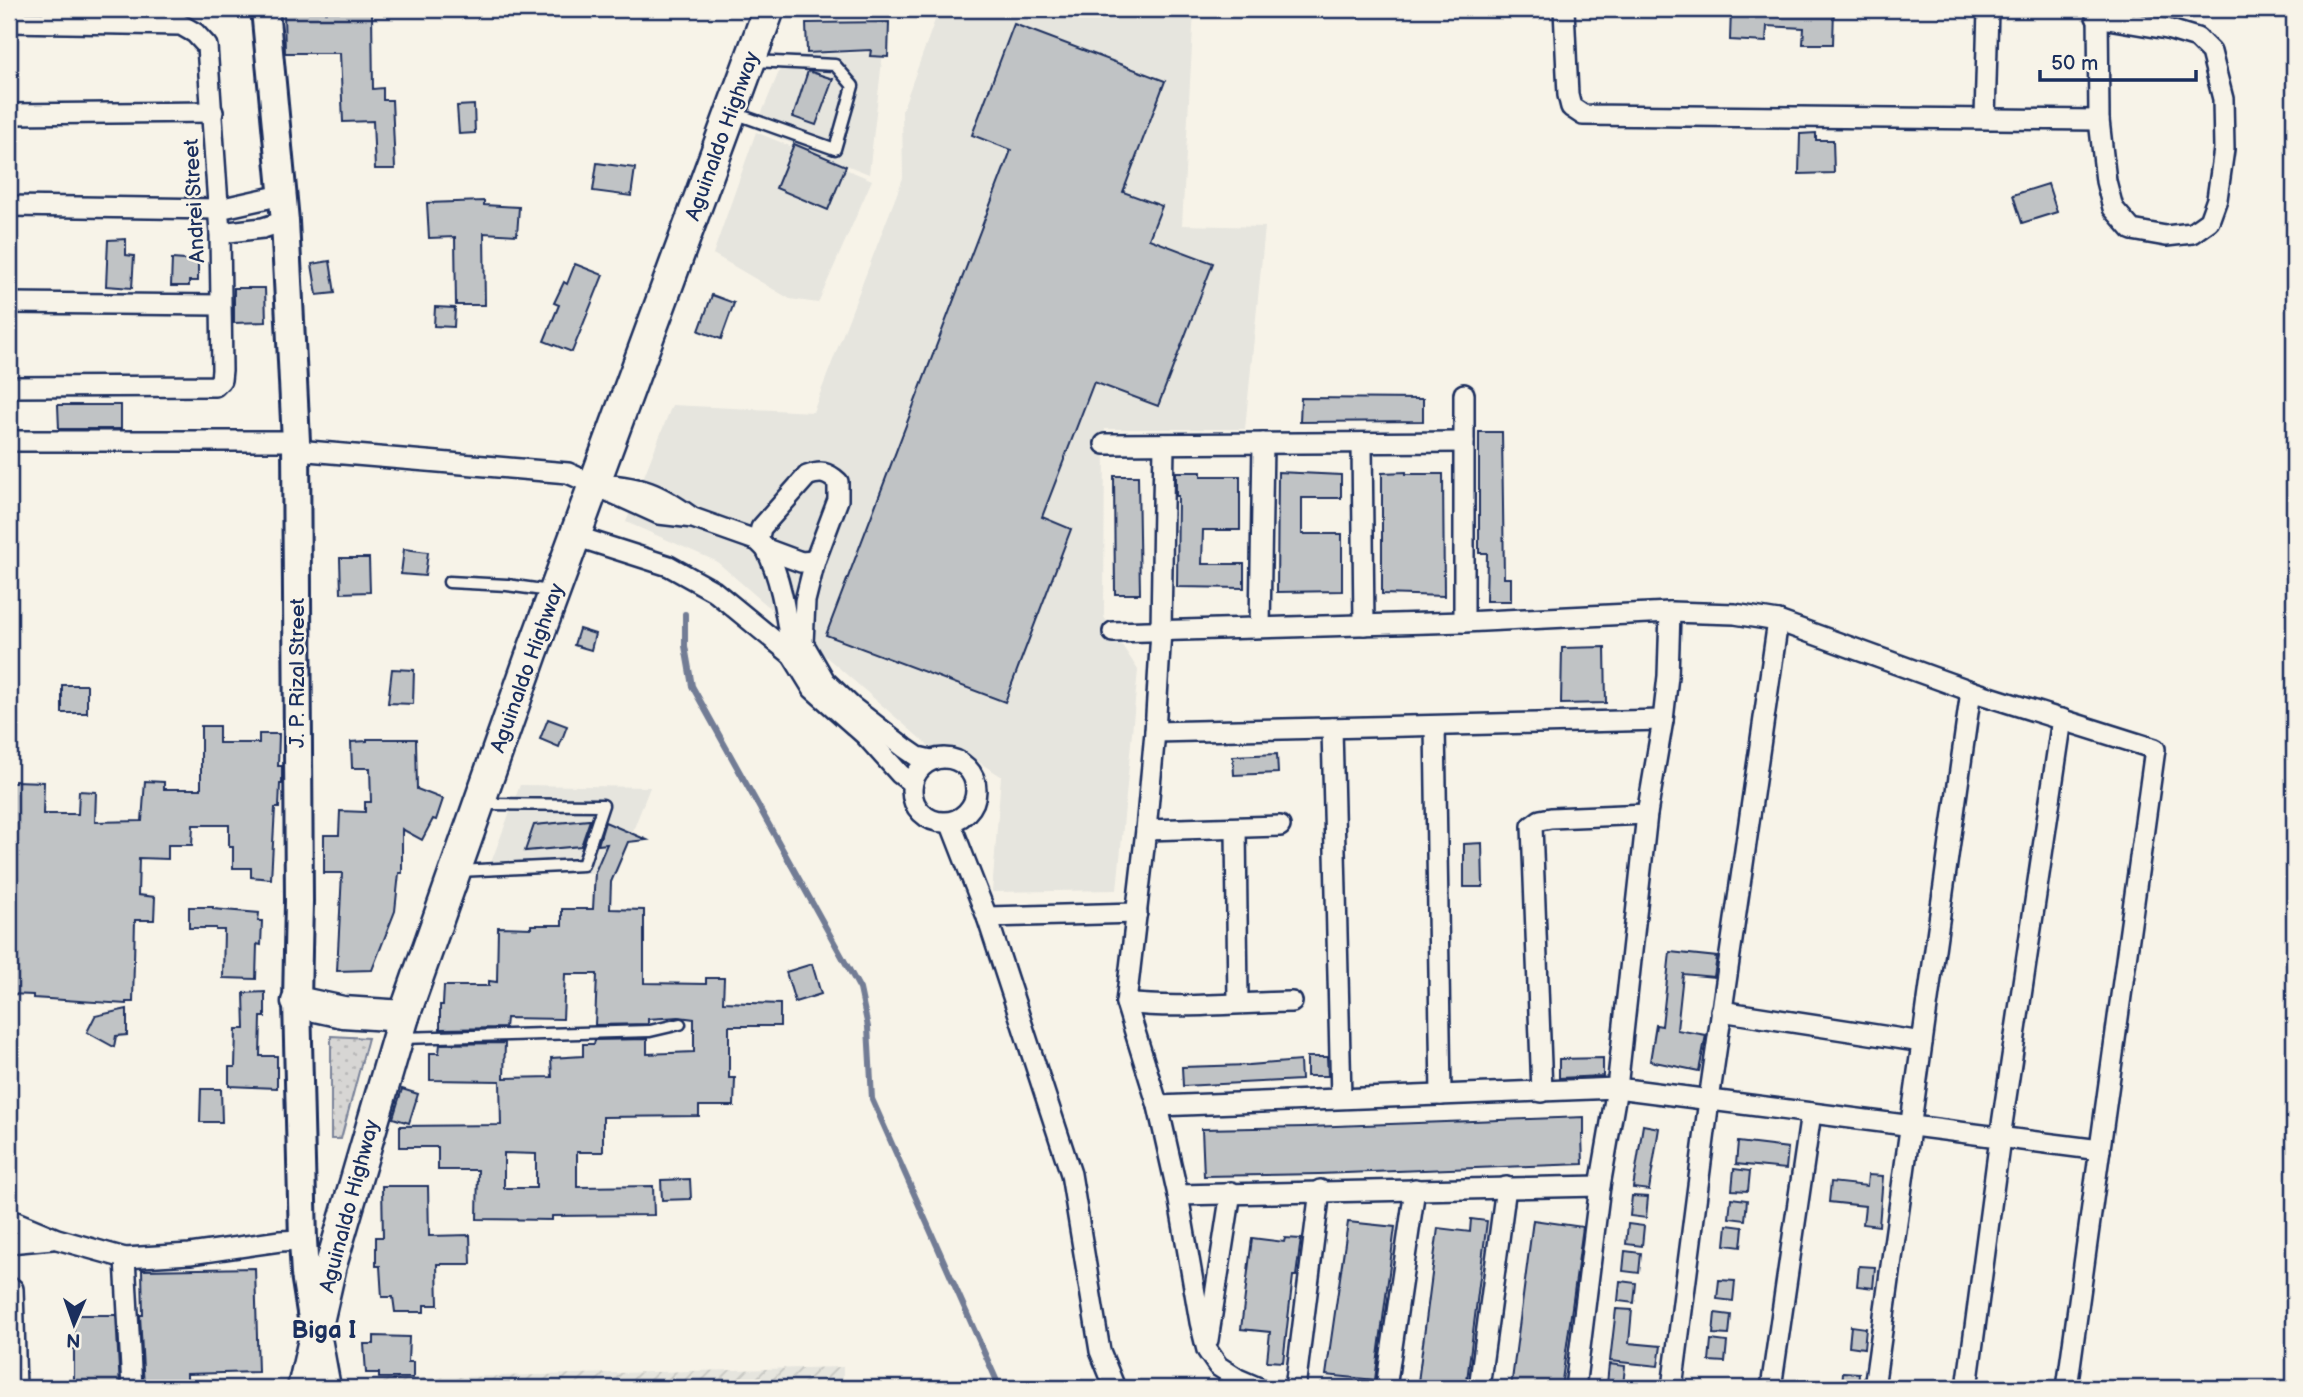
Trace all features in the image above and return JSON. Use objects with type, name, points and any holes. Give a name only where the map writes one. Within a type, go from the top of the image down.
[{"type":"main road","name":"J. P. Rizal Street","points":[[265,9],[285,221],[296,445],[299,887],[297,1002],[303,1240],[305,1275],[315,1337]]},
{"type":"main road","name":"Aguinaldo Highway","points":[[303,1388],[337,1241],[401,1027],[554,591],[769,9]]},
{"type":"main road","points":[[297,1002],[401,1027]]},
{"type":"main road","name":"Aguinaldo Highway","points":[[315,1337],[325,1388]]},
{"type":"street","points":[[1564,9],[1568,95],[1571,107],[1583,115],[2099,120]]},
{"type":"street","points":[[1985,118],[1988,9]]},
{"type":"street","points":[[2097,13],[2197,38],[2211,52],[2223,99],[2224,149],[2217,199],[2209,221],[2192,233],[2166,236],[2132,230],[2113,208],[2106,181],[2099,120],[2097,13]]},
{"type":"street","name":"Andrei Street","points":[[9,22],[181,25],[195,33],[207,46],[219,209],[222,370],[221,380],[215,386],[9,387]]},
{"type":"street","points":[[9,114],[213,112]]},
{"type":"street","points":[[9,206],[219,209],[282,195]]},
{"type":"street","points":[[220,233],[264,228],[285,221]]},
{"type":"street","points":[[9,303],[220,305]]},
{"type":"street","points":[[1464,394],[1464,622]]},
{"type":"street","points":[[9,441],[296,445],[568,473],[659,514],[693,518],[802,562],[815,561]]},
{"type":"street","points":[[1105,444],[1464,442]]},
{"type":"street","points":[[1261,628],[1263,443]]},
{"type":"street","points":[[1362,443],[1364,625]]},
{"type":"street","points":[[1164,444],[1161,630],[1155,732],[1126,1003],[1158,1106],[1207,1350],[1218,1366],[1259,1388]]},
{"type":"street","points":[[792,655],[776,569],[762,545],[761,528],[807,476],[817,472],[828,473],[838,482],[838,500],[815,561],[806,601],[803,643],[825,681],[851,706],[905,748],[918,757],[931,760],[951,758],[960,761],[974,775],[976,795],[973,804],[968,812],[950,822],[932,820],[918,809],[913,801],[912,783],[919,769],[931,760]]},
{"type":"street","points":[[575,536],[669,566],[714,591],[792,655],[813,689],[865,735],[900,774],[912,783]]},
{"type":"street","points":[[1575,1388],[1600,1186],[1617,1088],[1647,814],[1668,676],[1670,612]]},
{"type":"street","points":[[1113,632],[1464,622],[1670,612],[1735,614],[1777,621],[1971,691],[2155,749],[2067,1388]]},
{"type":"street","points":[[1672,1388],[1721,1011],[1777,621]]},
{"type":"street","points":[[1874,1388],[1971,691]]},
{"type":"street","points":[[1967,1388],[2000,1138],[2062,719]]},
{"type":"street","points":[[1155,732],[1662,720]]},
{"type":"street","points":[[1435,726],[1441,1095]]},
{"type":"street","points":[[1332,728],[1340,1098]]},
{"type":"street","points":[[1542,1092],[1532,826],[1540,820],[1551,818],[1647,814]]},
{"type":"street","points":[[950,822],[987,917],[1071,1174],[1100,1351],[1115,1388]]},
{"type":"street","points":[[1146,830],[1280,826]]},
{"type":"street","points":[[1236,828],[1238,1002]]},
{"type":"street","points":[[987,917],[1137,913]]},
{"type":"street","points":[[1126,1003],[1160,1007],[1292,1002]]},
{"type":"street","points":[[1721,1011],[1922,1042]]},
{"type":"street","points":[[1158,1106],[1617,1088],[2100,1150]]},
{"type":"street","points":[[1771,1388],[1811,1113]]},
{"type":"street","points":[[1178,1195],[1600,1186]]},
{"type":"street","points":[[1479,1388],[1506,1187]]},
{"type":"street","points":[[1386,1388],[1415,1189]]},
{"type":"street","points":[[1295,1388],[1320,1190]]},
{"type":"street","points":[[1207,1350],[1231,1192]]},
{"type":"street","points":[[9,1219],[57,1239],[125,1258],[190,1254],[303,1240]]},
{"type":"street","points":[[9,1242],[57,1239]]},
{"type":"street","points":[[125,1258],[132,1388]]},
{"type":"street","points":[[13,1289],[16,1388]]},
{"type":"lane","points":[[731,112],[835,149],[853,86],[835,65],[750,61]]},
{"type":"lane","points":[[449,582],[554,591]]},
{"type":"lane","points":[[454,871],[583,865],[603,805],[478,803]]},
{"type":"lane","points":[[401,1027],[650,1031],[680,1024]]},
{"type":"shaded area","points":[[939,9],[1194,11],[1182,225],[1265,227],[1245,429],[1105,429],[1104,617],[1138,670],[1117,890],[992,892],[1001,776],[954,747],[931,748],[716,561],[626,522],[672,405],[813,412],[903,178],[902,111]]},
{"type":"shaded area","points":[[883,52],[869,174],[755,129],[786,55]]},
{"type":"shaded area","points":[[756,132],[872,180],[818,303],[790,299],[713,254]]},
{"type":"shaded area","points":[[520,785],[650,787],[617,872],[486,876]]},
{"type":"shaded area","points":[[331,1036],[368,1038],[341,1139],[331,1139]]},
{"type":"shaded area","points":[[843,1367],[843,1388],[351,1388],[352,1380]]},
{"type":"building","points":[[1731,9],[1834,9],[1833,44],[1803,44],[1804,28],[1767,26],[1766,42],[1730,40]]},
{"type":"building","points":[[284,12],[372,12],[373,89],[383,88],[383,100],[392,100],[395,169],[375,169],[373,121],[343,122],[340,53],[285,53]]},
{"type":"building","points":[[889,22],[888,57],[870,56],[871,50],[807,53],[806,23]]},
{"type":"building","points":[[1014,24],[1165,81],[1123,192],[1162,206],[1149,239],[1213,263],[1158,406],[1094,382],[1042,517],[1071,529],[1005,702],[826,635],[1011,150],[972,135]]},
{"type":"building","points":[[808,71],[833,79],[816,125],[793,117]]},
{"type":"building","points":[[474,105],[475,133],[459,134],[457,106]]},
{"type":"building","points":[[1816,133],[1816,140],[1833,140],[1834,173],[1799,174],[1800,134]]},
{"type":"building","points":[[794,144],[846,166],[828,210],[776,188]]},
{"type":"building","points":[[597,163],[635,168],[631,196],[593,191]]},
{"type":"building","points":[[2048,184],[2057,212],[2022,223],[2013,195]]},
{"type":"building","points":[[484,201],[484,205],[519,207],[517,235],[484,233],[485,305],[456,305],[455,237],[429,238],[427,203]]},
{"type":"building","points":[[126,239],[126,255],[134,256],[132,288],[106,286],[108,240]]},
{"type":"building","points":[[172,259],[198,261],[198,281],[189,281],[189,286],[171,286]]},
{"type":"building","points":[[330,261],[335,293],[317,295],[312,264]]},
{"type":"building","points":[[575,264],[603,275],[572,352],[544,341],[559,305],[554,303],[564,282],[567,284]]},
{"type":"building","points":[[234,288],[265,288],[266,322],[234,323]]},
{"type":"building","points":[[712,295],[734,303],[721,339],[699,331]]},
{"type":"building","points":[[435,307],[455,308],[454,327],[434,326]]},
{"type":"building","points":[[1301,398],[1423,399],[1423,421],[1300,422]]},
{"type":"building","points":[[58,405],[121,405],[121,429],[59,429]]},
{"type":"building","points":[[1479,432],[1502,432],[1504,578],[1511,578],[1511,601],[1486,601],[1487,553],[1479,553]]},
{"type":"building","points":[[1176,472],[1201,472],[1201,476],[1240,476],[1240,530],[1203,530],[1202,564],[1244,564],[1244,588],[1177,587]]},
{"type":"building","points":[[1278,472],[1341,475],[1341,498],[1302,498],[1302,534],[1342,534],[1342,591],[1277,592]]},
{"type":"building","points":[[1382,473],[1443,474],[1444,596],[1382,594]]},
{"type":"building","points":[[1114,476],[1138,476],[1140,594],[1115,594]]},
{"type":"building","points":[[404,549],[428,552],[425,576],[401,574]]},
{"type":"building","points":[[340,558],[369,558],[370,592],[341,593]]},
{"type":"building","points":[[579,629],[595,634],[591,650],[574,645]]},
{"type":"building","points":[[1605,647],[1606,703],[1561,704],[1562,648]]},
{"type":"building","points":[[392,669],[414,670],[413,704],[388,703]]},
{"type":"building","points":[[62,685],[87,685],[87,713],[62,713]]},
{"type":"building","points":[[548,719],[567,726],[559,747],[540,739]]},
{"type":"building","points":[[201,726],[219,726],[219,743],[259,743],[259,734],[279,734],[278,766],[282,766],[282,784],[279,808],[275,808],[271,879],[251,877],[251,868],[233,868],[229,825],[193,825],[192,845],[168,845],[168,859],[139,858],[138,895],[155,897],[154,920],[135,920],[133,1002],[126,1004],[33,998],[33,995],[9,994],[9,912],[16,913],[17,877],[13,877],[14,865],[9,865],[9,783],[44,782],[43,814],[78,814],[79,791],[96,792],[95,822],[142,821],[145,781],[164,782],[164,789],[201,789]]},
{"type":"building","points":[[367,739],[416,739],[417,789],[443,799],[436,820],[433,819],[422,840],[402,829],[402,873],[399,873],[395,911],[372,970],[337,971],[342,873],[324,873],[324,835],[339,835],[340,811],[365,812],[365,802],[371,802],[370,768],[352,768],[351,742]]},
{"type":"building","points":[[1277,754],[1278,773],[1234,775],[1233,756]]},
{"type":"building","points":[[590,820],[581,846],[525,851],[534,825]]},
{"type":"building","points":[[605,822],[647,840],[628,842],[611,882],[610,909],[644,910],[644,983],[706,984],[706,978],[724,978],[723,1002],[780,1004],[780,1026],[729,1026],[729,1078],[735,1078],[734,1106],[699,1106],[699,1116],[603,1117],[603,1152],[577,1152],[577,1187],[653,1186],[654,1215],[552,1216],[552,1220],[477,1219],[478,1170],[438,1170],[438,1147],[400,1147],[400,1126],[501,1125],[500,1081],[430,1080],[430,1053],[439,1053],[440,1044],[505,1043],[504,1078],[552,1077],[551,1058],[583,1056],[583,1044],[594,1044],[595,1040],[647,1039],[647,1054],[694,1052],[694,1019],[679,1017],[648,1019],[648,1024],[595,1025],[597,974],[565,974],[563,1019],[506,1018],[505,1028],[440,1029],[440,1005],[443,1005],[444,986],[489,986],[489,981],[497,982],[498,927],[562,925],[562,909],[593,909],[595,872],[607,844],[598,845]],"holes":[[[504,1153],[536,1154],[536,1188],[504,1188]]]},
{"type":"building","points":[[1482,843],[1483,887],[1464,887],[1464,844]]},
{"type":"building","points":[[189,907],[259,913],[258,921],[262,921],[261,945],[257,944],[256,979],[223,978],[224,930],[189,928]]},
{"type":"building","points":[[1670,952],[1717,957],[1714,977],[1683,974],[1677,1030],[1706,1035],[1699,1071],[1650,1061],[1656,1025],[1662,1026]]},
{"type":"building","points":[[812,964],[821,994],[795,1002],[786,972]]},
{"type":"building","points":[[265,992],[260,1056],[277,1056],[277,1088],[229,1086],[229,1067],[235,1067],[236,1029],[245,1029],[244,993]]},
{"type":"building","points":[[127,1009],[127,1035],[116,1036],[114,1047],[87,1032],[95,1016]]},
{"type":"building","points":[[1307,1057],[1327,1057],[1328,1076],[1307,1076]]},
{"type":"building","points":[[1603,1058],[1603,1076],[1559,1078],[1559,1059]]},
{"type":"building","points":[[1300,1061],[1301,1080],[1183,1086],[1182,1067]]},
{"type":"building","points":[[201,1089],[221,1089],[222,1122],[200,1122]]},
{"type":"building","points":[[402,1089],[418,1094],[409,1123],[393,1118]]},
{"type":"building","points":[[1584,1117],[1583,1164],[1204,1176],[1202,1129]]},
{"type":"building","points":[[1643,1125],[1659,1128],[1649,1190],[1633,1188]]},
{"type":"building","points":[[1738,1142],[1788,1148],[1786,1169],[1736,1164]]},
{"type":"building","points":[[1734,1169],[1750,1171],[1748,1191],[1732,1190]]},
{"type":"building","points":[[1868,1175],[1883,1176],[1879,1226],[1863,1224],[1865,1206],[1829,1202],[1831,1182],[1867,1186]]},
{"type":"building","points":[[690,1179],[691,1199],[662,1200],[661,1180]]},
{"type":"building","points":[[382,1186],[428,1186],[429,1236],[470,1235],[471,1264],[437,1264],[438,1305],[424,1305],[424,1312],[395,1312],[393,1297],[382,1297],[380,1266],[376,1266],[376,1237],[383,1237]]},
{"type":"building","points":[[1632,1196],[1648,1197],[1646,1218],[1630,1216]]},
{"type":"building","points":[[1731,1198],[1747,1200],[1745,1220],[1729,1218]]},
{"type":"building","points":[[1471,1219],[1487,1221],[1466,1388],[1418,1382],[1438,1228],[1470,1232]]},
{"type":"building","points":[[1533,1220],[1583,1227],[1561,1388],[1511,1388]]},
{"type":"building","points":[[1348,1222],[1395,1227],[1375,1380],[1326,1375]]},
{"type":"building","points":[[1628,1224],[1644,1226],[1642,1246],[1626,1244]]},
{"type":"building","points":[[1727,1225],[1743,1227],[1741,1247],[1725,1245]]},
{"type":"building","points":[[1252,1238],[1284,1242],[1285,1238],[1301,1239],[1296,1276],[1293,1276],[1283,1362],[1267,1361],[1270,1332],[1241,1329]]},
{"type":"building","points":[[1625,1251],[1641,1253],[1639,1273],[1623,1271]]},
{"type":"building","points":[[1859,1266],[1875,1267],[1873,1288],[1857,1286]]},
{"type":"building","points":[[255,1268],[258,1372],[187,1374],[187,1388],[144,1388],[140,1315],[143,1315],[142,1270]]},
{"type":"building","points":[[1719,1280],[1735,1281],[1733,1301],[1717,1299]]},
{"type":"building","points":[[1620,1281],[1636,1283],[1634,1303],[1618,1301]]},
{"type":"building","points":[[1616,1309],[1632,1310],[1629,1343],[1661,1346],[1658,1366],[1610,1361]]},
{"type":"building","points":[[1715,1313],[1731,1315],[1729,1335],[1713,1334]]},
{"type":"building","points":[[74,1315],[116,1315],[120,1388],[74,1388]]},
{"type":"building","points":[[1851,1326],[1866,1328],[1864,1348],[1849,1346]]},
{"type":"building","points":[[374,1336],[409,1337],[408,1362],[413,1362],[413,1378],[379,1378],[379,1373],[366,1373],[364,1344],[374,1344]]},
{"type":"building","points":[[1711,1340],[1727,1342],[1725,1362],[1709,1361]]},
{"type":"building","points":[[1609,1364],[1625,1366],[1623,1386],[1607,1384]]},
{"type":"building","points":[[1843,1372],[1859,1373],[1858,1388],[1842,1388]]},
{"type":"waterway","points":[[685,614],[685,646],[692,686],[860,989],[868,1027],[872,1099],[1000,1388]]},
{"type":"district","name":"Biga I","points":[[324,1330]]}]
